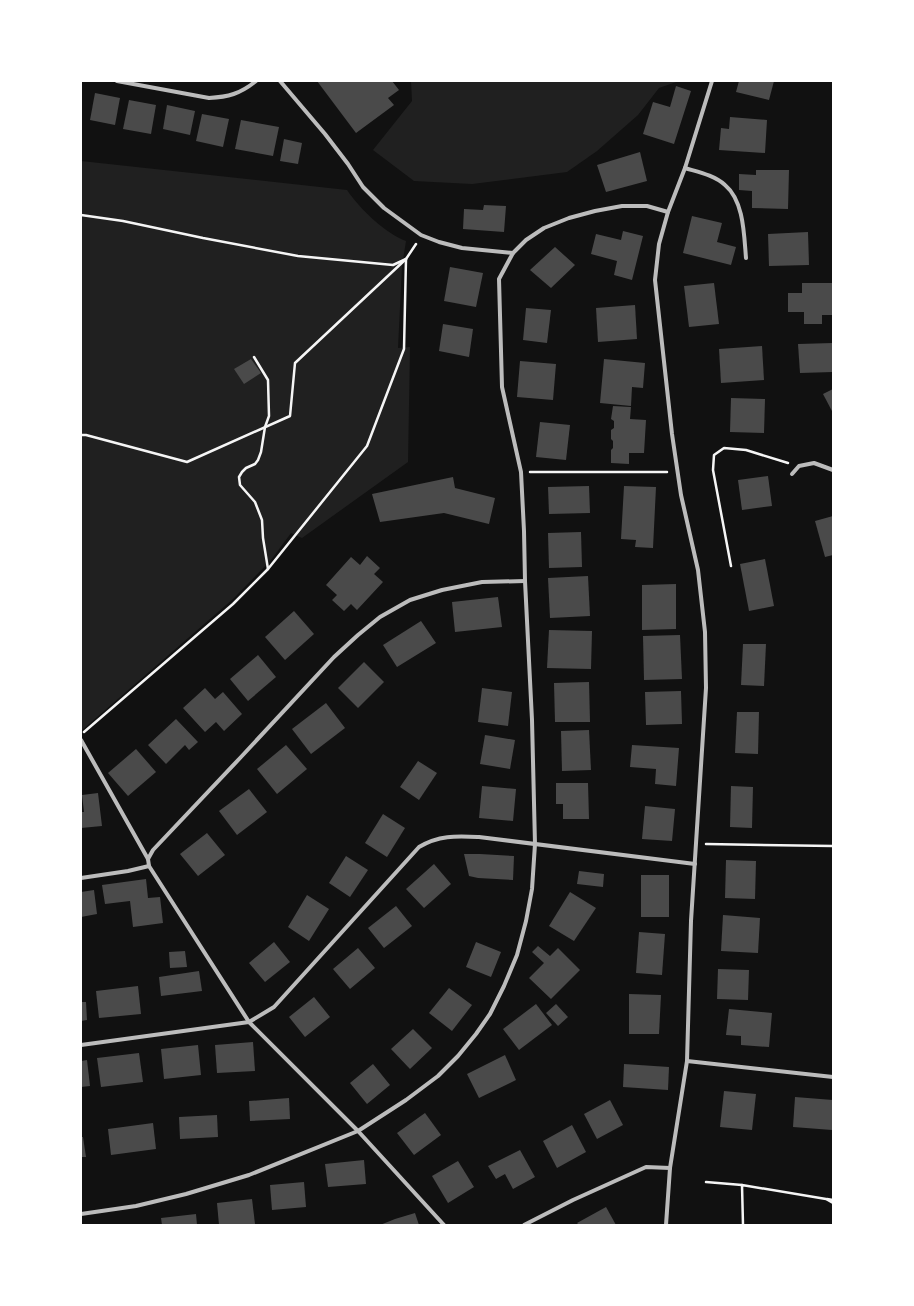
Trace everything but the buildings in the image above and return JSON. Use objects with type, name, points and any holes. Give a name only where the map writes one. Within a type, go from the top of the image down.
[{"type":"street","points":[[117,81],[209,98],[224,97],[236,94],[247,89],[256,81]]},
{"type":"street","points":[[280,81],[325,134],[348,164],[363,187],[384,208],[421,235],[439,242],[462,248],[513,253]]},
{"type":"street","points":[[666,1225],[670,1168],[687,1061],[691,921],[706,688],[705,632],[698,570],[681,495],[655,280],[659,244],[668,212],[685,168],[712,81]]},
{"type":"street","points":[[685,168],[704,173],[725,185],[736,200],[743,223],[746,258]]},
{"type":"street","points":[[81,1214],[136,1206],[186,1194],[249,1175],[358,1131],[406,1100],[438,1076],[458,1056],[490,1014],[514,962],[526,922],[532,889],[535,844],[532,720],[524,581],[524,532],[520,472],[502,387],[499,279],[513,253],[526,240],[544,228],[569,218],[622,206],[647,206],[668,212]]},
{"type":"street","points":[[792,474],[799,466],[814,463],[833,470]]},
{"type":"street","points":[[148,859],[153,850],[334,657],[380,617],[410,600],[442,590],[482,582],[524,581]]},
{"type":"street","points":[[81,740],[148,859],[149,866],[249,1022],[358,1131],[444,1225]]},
{"type":"street","points":[[81,1045],[249,1022],[274,1007],[419,847],[429,841],[458,836],[479,837],[695,864]]},
{"type":"street","points":[[81,878],[128,871],[149,866]]},
{"type":"street","points":[[687,1061],[833,1077]]},
{"type":"street","points":[[524,1225],[573,1200],[646,1168],[670,1168]]},
{"type":"path","points":[[81,215],[123,221],[298,256],[393,264],[406,259]]},
{"type":"path","points":[[81,436],[86,435],[187,462],[290,416],[295,363],[406,259],[421,235]]},
{"type":"path","points":[[81,735],[233,604],[268,569],[367,446],[404,349],[406,259]]},
{"type":"path","points":[[254,357],[268,380],[269,416],[265,427],[263,443],[258,460],[255,464],[246,468],[239,477],[240,485],[255,502],[262,520],[268,569]]},
{"type":"path","points":[[731,566],[713,470],[714,455],[724,448],[746,450],[799,466]]},
{"type":"path","points":[[520,472],[678,472]]},
{"type":"path","points":[[696,844],[833,846]]},
{"type":"path","points":[[706,1182],[742,1185],[833,1200]]},
{"type":"path","points":[[742,1185],[743,1225]]},
{"type":"path","points":[[826,1199],[833,1203]]},
{"type":"shaded area","points":[[411,81],[679,81],[659,88],[638,115],[597,151],[567,172],[472,184],[414,181],[373,150],[412,101]]},
{"type":"shaded area","points":[[81,161],[347,190],[358,205],[382,227],[398,238],[406,241],[402,266],[398,348],[410,347],[408,462],[302,538],[291,533],[271,560],[233,599],[81,731]]}]
